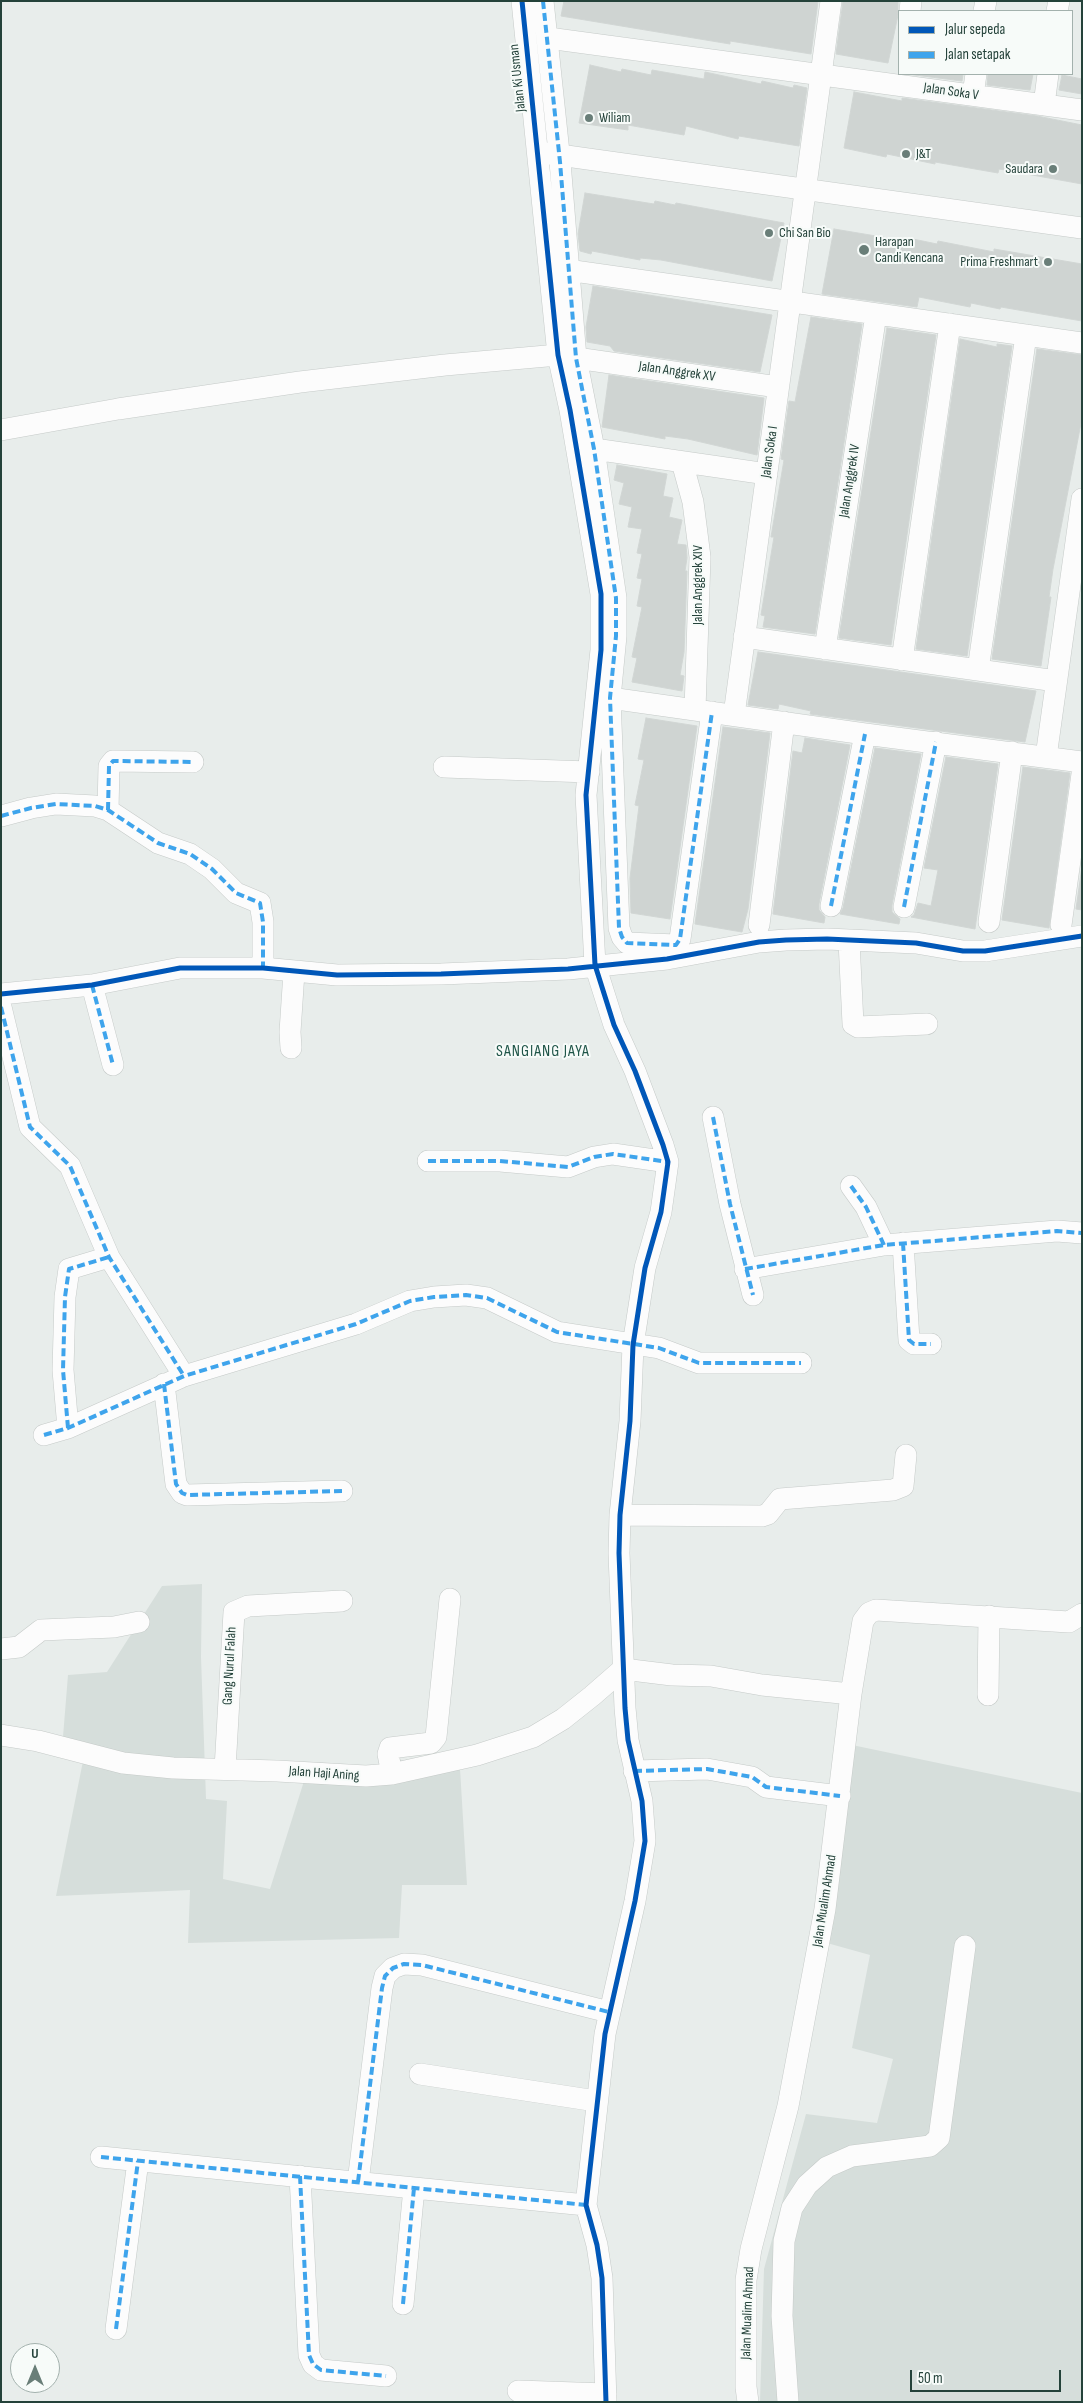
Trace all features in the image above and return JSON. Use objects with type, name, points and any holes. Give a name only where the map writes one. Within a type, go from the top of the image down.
[{"type":"street","name":"Jalan Ki Usman","points":[[522,1],[537,152],[567,357]]},
{"type":"street","points":[[518,2391],[606,2398],[602,2278],[597,2245],[586,2205],[596,2101],[609,2012],[635,1901],[645,1841],[642,1801],[628,1740],[622,1668],[618,1553],[630,1421],[632,1345],[645,1268],[661,1212],[668,1162],[642,1090],[614,1025],[595,965],[586,795],[601,650],[601,594],[570,410],[567,357],[567,270],[559,155],[543,1]]},
{"type":"street","name":"Jalan Soka I","points":[[734,715],[831,1]]},
{"type":"street","name":"Jalan Soka V","points":[[548,38],[821,74],[898,79],[973,96],[1082,110]]},
{"type":"street","points":[[973,96],[976,75]]},
{"type":"street","points":[[1044,105],[1048,75]]},
{"type":"street","points":[[537,152],[1082,228]]},
{"type":"street","points":[[567,270],[1082,343]]},
{"type":"street","name":"Jalan Anggrek IV","points":[[825,648],[876,314]]},
{"type":"street","points":[[902,660],[950,324]]},
{"type":"street","points":[[978,670],[1026,335]]},
{"type":"street","points":[[567,357],[594,449],[616,598],[616,636],[610,698],[1082,762]]},
{"type":"street","name":"Jalan Anggrek XV","points":[[1,430],[118,409],[310,381],[445,365],[567,357],[778,386]]},
{"type":"street","points":[[594,449],[767,474]]},
{"type":"street","name":"Jalan Anggrek XIV","points":[[610,698],[619,928],[622,937],[627,943],[676,945],[680,939],[704,711],[700,557],[693,502],[682,462]]},
{"type":"street","points":[[1046,757],[1082,499]]},
{"type":"street","points":[[744,637],[1056,681]]},
{"type":"street","points":[[759,925],[784,722]]},
{"type":"street","points":[[831,906],[865,734]]},
{"type":"street","points":[[904,907],[936,742]]},
{"type":"street","points":[[989,922],[1012,752]]},
{"type":"street","points":[[108,810],[109,766],[113,761],[193,762]]},
{"type":"street","points":[[444,767],[589,772]]},
{"type":"street","points":[[1061,925],[1082,774]]},
{"type":"street","points":[[1,816],[56,804],[86,805],[108,810],[158,843],[190,854],[212,869],[236,893],[258,900],[262,908],[263,968]]},
{"type":"street","points":[[1,994],[92,985],[180,968],[263,968],[294,972],[403,975],[568,969],[667,959],[759,942],[819,939],[916,943],[963,951],[985,951],[1082,936]]},
{"type":"street","points":[[849,941],[853,1024],[858,1027],[926,1024]]},
{"type":"street","points":[[291,1048],[290,1032],[294,972]]},
{"type":"street","points":[[92,985],[114,1065]]},
{"type":"street","points":[[1,1007],[30,1128],[70,1166],[109,1258],[184,1376]]},
{"type":"street","points":[[713,1117],[730,1204],[753,1295]]},
{"type":"street","points":[[428,1161],[500,1160],[568,1167],[594,1157],[613,1154],[668,1162]]},
{"type":"street","points":[[851,1186],[893,1244],[909,1340],[914,1344],[931,1344]]},
{"type":"street","points":[[745,1269],[893,1244],[1057,1231],[1082,1233]]},
{"type":"street","points":[[68,1428],[63,1370],[65,1297],[69,1269],[109,1258]]},
{"type":"street","points":[[44,1435],[68,1428],[184,1376],[356,1324],[410,1301],[434,1297],[466,1295],[487,1298],[557,1332],[669,1351],[699,1363],[802,1363]]},
{"type":"street","points":[[164,1384],[176,1484],[182,1493],[187,1495],[342,1491]]},
{"type":"street","points":[[620,1515],[765,1516],[780,1499],[898,1489],[903,1486],[905,1480],[906,1455]]},
{"type":"street","points":[[392,1774],[388,1754],[390,1748],[430,1743],[436,1737],[450,1599]]},
{"type":"street","name":"Gang Nurul Falah","points":[[225,1769],[234,1612],[248,1606],[342,1601]]},
{"type":"street","name":"Jalan Mualim Ahmad","points":[[748,2402],[745,2318],[746,2280],[751,2249],[788,2106],[824,1909],[840,1796],[851,1694],[865,1617],[876,1610],[1069,1622],[1082,1614]]},
{"type":"street","points":[[988,1695],[989,1616]]},
{"type":"street","points":[[1,1649],[19,1647],[41,1630],[114,1628],[138,1622]]},
{"type":"street","points":[[622,1668],[672,1675],[712,1676],[770,1686],[851,1694]]},
{"type":"street","name":"Jalan Haji Aning","points":[[1,1735],[38,1741],[123,1763],[173,1768],[366,1776],[392,1774],[477,1755],[533,1737],[578,1707],[622,1668]]},
{"type":"street","points":[[634,1771],[707,1769],[752,1778],[766,1787],[840,1796]]},
{"type":"street","points":[[788,2402],[782,2316],[784,2241],[792,2208],[807,2185],[827,2166],[852,2156],[884,2150],[924,2148],[930,2146],[939,2138],[965,1946]]},
{"type":"street","points":[[358,2182],[382,1988],[385,1976],[393,1968],[404,1964],[422,1965],[609,2012]]},
{"type":"street","points":[[420,2074],[596,2101]]},
{"type":"street","points":[[101,2158],[586,2205]]},
{"type":"street","points":[[116,2329],[138,2161]]},
{"type":"street","points":[[300,2176],[309,2355],[313,2364],[321,2370],[386,2376]]},
{"type":"street","points":[[403,2304],[414,2188]]},
{"type":"shaded area","points":[[202,1584],[201,1657],[206,1799],[227,1801],[223,1879],[270,1889],[310,1762],[366,1766],[459,1752],[467,1885],[402,1885],[399,1938],[188,1943],[190,1890],[56,1896],[83,1761],[62,1749],[68,1675],[107,1672],[162,1586]]},
{"type":"shaded area","points":[[852,1745],[1082,1793],[1082,2402],[760,2402],[764,2269],[806,2114],[877,2123],[893,2059],[852,2048],[870,1955],[827,1943]]},
{"type":"building","points":[[564,1],[818,1],[811,54],[730,41],[730,44],[561,16]]},
{"type":"building","points":[[843,1],[898,1],[898,15],[888,63],[836,54]]},
{"type":"building","points":[[590,65],[621,72],[622,69],[651,75],[652,70],[704,79],[705,72],[761,84],[762,81],[793,88],[794,85],[807,88],[799,146],[739,136],[738,139],[686,126],[684,135],[628,125],[628,130],[579,123]]},
{"type":"building","points":[[915,75],[963,75],[962,81]]},
{"type":"building","points":[[988,75],[1033,75],[1030,90],[987,85]]},
{"type":"building","points":[[1062,75],[1082,79],[1082,94],[1059,90]]},
{"type":"building","points":[[854,92],[902,101],[902,98],[1037,116],[1082,125],[1082,184],[999,169],[998,173],[935,162],[935,164],[887,154],[886,157],[844,148]]},
{"type":"building","points":[[585,193],[654,204],[655,201],[675,205],[676,203],[784,223],[772,281],[661,260],[640,258],[640,260],[592,251],[591,254],[580,251],[578,234]]},
{"type":"building","points":[[834,229],[912,242],[913,239],[937,244],[938,241],[994,252],[994,249],[1082,264],[1082,321],[971,303],[970,307],[919,297],[917,307],[822,294]]},
{"type":"building","points":[[593,286],[772,315],[760,372],[614,351],[610,346],[587,342],[586,327]]},
{"type":"building","points":[[811,317],[862,324],[815,634],[763,627],[765,616],[761,615],[774,537],[771,537],[784,460],[781,459],[789,401],[795,402]]},
{"type":"building","points":[[887,328],[936,335],[891,645],[839,638]]},
{"type":"building","points":[[960,339],[997,347],[997,344],[1012,346],[967,656],[916,649]]},
{"type":"building","points":[[1037,349],[1082,355],[1082,418],[1053,569],[1041,666],[992,659]]},
{"type":"building","points":[[609,375],[764,398],[757,455],[688,439],[665,436],[665,439],[602,427]]},
{"type":"building","points":[[617,465],[667,474],[663,496],[673,498],[669,517],[682,520],[677,544],[686,545],[685,571],[687,571],[684,652],[680,675],[684,676],[682,691],[632,682],[637,658],[632,657],[642,607],[637,606],[642,579],[637,578],[642,554],[637,553],[642,529],[628,527],[632,507],[619,504],[624,483],[614,480]]},
{"type":"building","points":[[758,652],[1036,691],[1025,742],[810,714],[811,711],[779,704],[778,709],[748,705]]},
{"type":"building","points":[[646,718],[697,726],[670,919],[631,913],[630,878],[639,806],[635,805],[644,760],[638,759]]},
{"type":"building","points":[[723,727],[770,733],[748,909],[742,932],[695,924]]},
{"type":"building","points":[[805,738],[850,745],[819,904],[819,910],[825,917],[824,923],[773,914],[793,751],[802,753]]},
{"type":"building","points":[[875,748],[921,754],[892,905],[892,912],[900,919],[899,924],[840,914],[843,908]]},
{"type":"building","points":[[946,757],[998,764],[975,929],[911,917],[914,915],[918,903],[931,906],[938,870],[924,868]]},
{"type":"building","points":[[1023,767],[1070,773],[1049,928],[1002,920]]},
{"type":"building","points":[[1082,867],[1082,910],[1076,909]]},
{"type":"marked path","points":[[543,1],[560,162],[576,358],[594,449],[616,598],[616,636],[610,698],[619,928],[622,937],[627,943],[676,945],[680,939],[712,712]]},
{"type":"marked path","points":[[831,906],[865,734]]},
{"type":"marked path","points":[[904,907],[936,742]]},
{"type":"marked path","points":[[108,810],[109,766],[113,761],[193,762]]},
{"type":"marked path","points":[[1,816],[56,804],[95,806],[108,810],[158,843],[190,854],[212,869],[236,893],[260,903],[263,922],[263,968]]},
{"type":"marked path","points":[[92,985],[113,1065]]},
{"type":"marked path","points":[[1,1007],[30,1127],[70,1166],[109,1257],[184,1376]]},
{"type":"marked path","points":[[713,1117],[730,1204],[753,1295]]},
{"type":"marked path","points":[[428,1161],[500,1161],[568,1167],[594,1157],[613,1154],[668,1162]]},
{"type":"marked path","points":[[851,1186],[866,1207],[884,1245]]},
{"type":"marked path","points":[[745,1269],[884,1245],[1057,1231],[1082,1233]]},
{"type":"marked path","points":[[903,1243],[909,1340],[914,1344],[931,1344]]},
{"type":"marked path","points":[[68,1428],[63,1370],[65,1297],[69,1269],[109,1257]]},
{"type":"marked path","points":[[44,1435],[68,1428],[184,1376],[356,1324],[410,1301],[434,1297],[466,1295],[487,1298],[557,1332],[659,1348],[699,1363],[801,1363]]},
{"type":"marked path","points":[[164,1384],[176,1484],[182,1493],[187,1495],[342,1491]]},
{"type":"marked path","points":[[634,1771],[707,1769],[752,1777],[766,1787],[840,1796]]},
{"type":"marked path","points":[[358,2182],[382,1988],[385,1976],[393,1968],[404,1964],[422,1965],[609,2012]]},
{"type":"marked path","points":[[101,2157],[586,2205]]},
{"type":"marked path","points":[[116,2329],[138,2161]]},
{"type":"marked path","points":[[300,2176],[309,2355],[313,2364],[321,2370],[386,2376]]},
{"type":"marked path","points":[[403,2304],[414,2188]]},
{"type":"cycle path","points":[[522,1],[558,355],[570,410],[601,594],[601,650],[586,795],[595,965],[614,1025],[635,1071],[668,1162],[661,1212],[645,1268],[633,1345],[630,1421],[620,1515],[619,1553],[625,1708],[628,1740],[642,1801],[645,1841],[635,1901],[605,2034],[586,2205],[597,2245],[602,2278],[606,2402]]},
{"type":"cycle path","points":[[1,994],[92,985],[180,968],[263,968],[337,975],[441,974],[568,969],[667,959],[759,942],[786,940],[827,939],[916,943],[963,951],[985,951],[1082,936]]},
{"type":"place","name":"Wiliam","points":[[589,118]]},
{"type":"place","name":"J&T","points":[[906,154]]},
{"type":"place","name":"Saudara","points":[[1053,169]]},
{"type":"place","name":"Chi San Bio","points":[[769,233]]},
{"type":"place","name":"Harapan Candi Kencana","points":[[864,250]]},
{"type":"place","name":"Prima Freshmart","points":[[1048,262]]},
{"type":"district","name":"SANGIANG JAYA","points":[[543,1052]]}]
